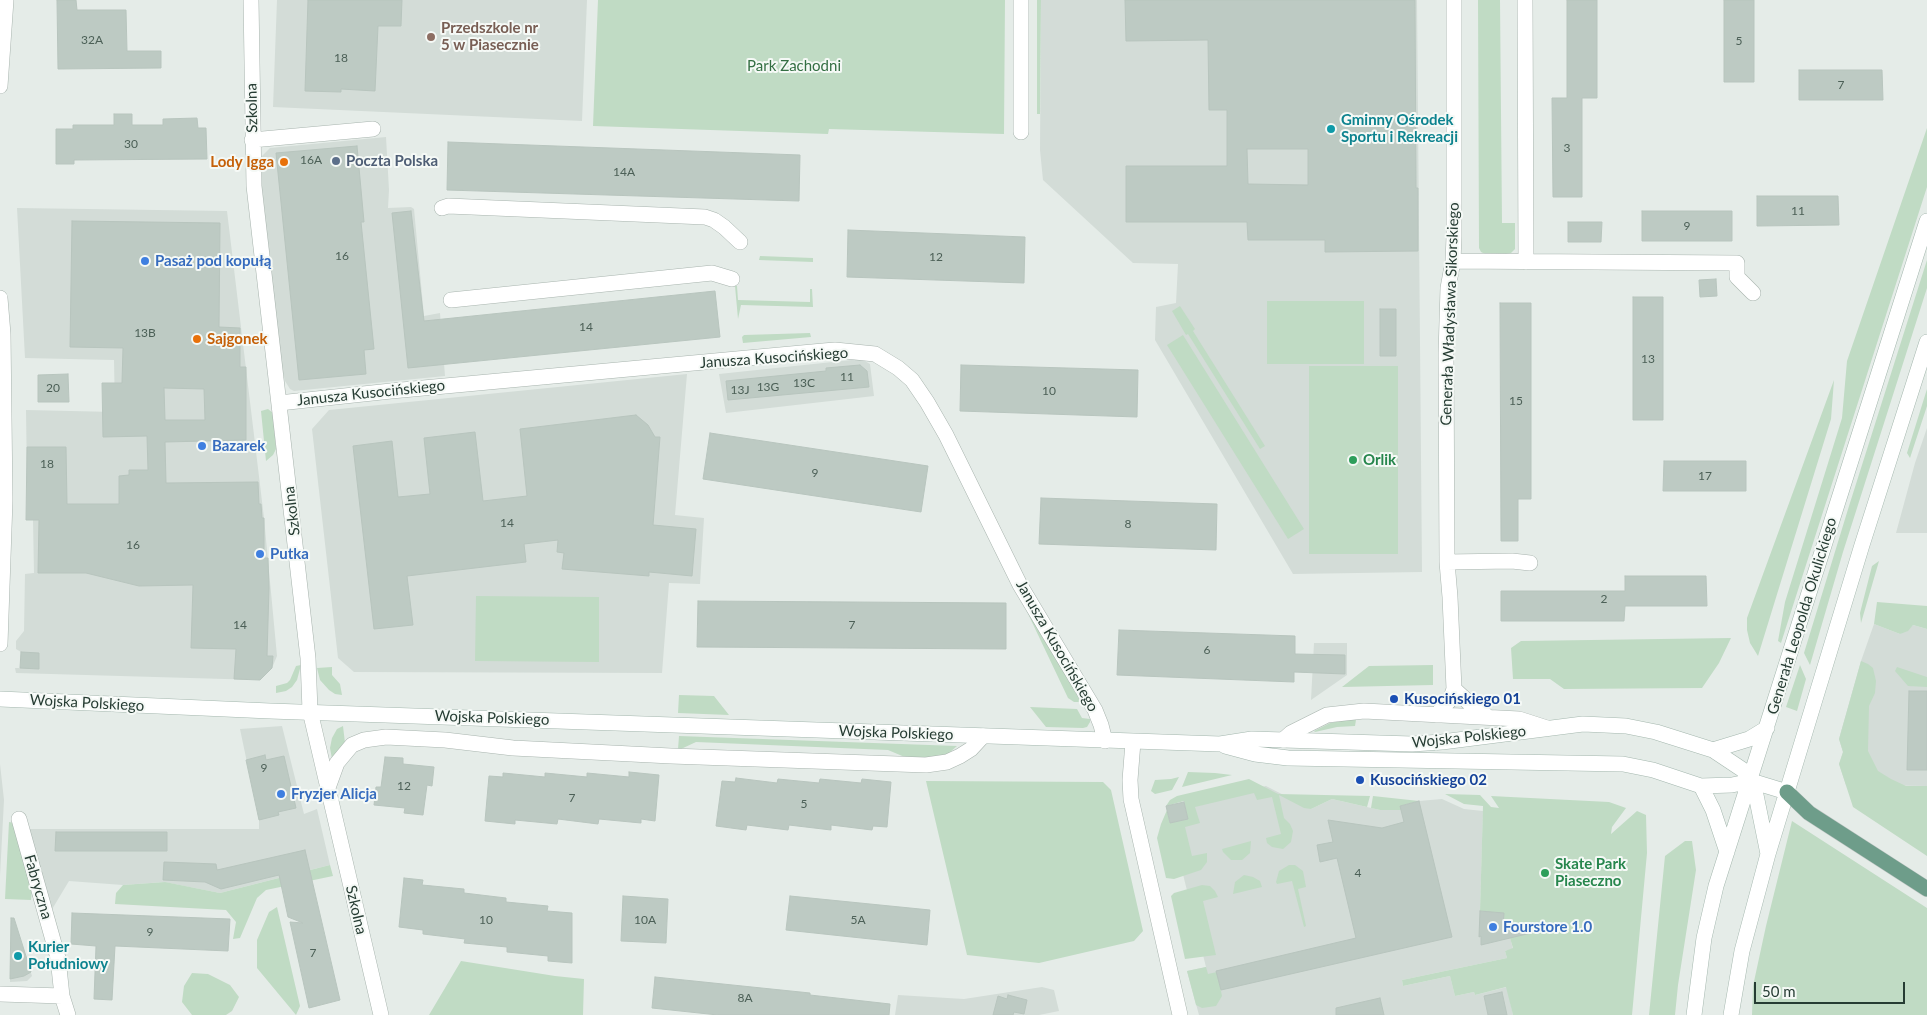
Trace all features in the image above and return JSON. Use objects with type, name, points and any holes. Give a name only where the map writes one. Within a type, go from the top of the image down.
[{"type":"main road","points":[[1787,792],[1809,813],[1927,889]]},
{"type":"street","points":[[0,86],[6,0]]},
{"type":"street","name":"Szkolna","points":[[251,0],[254,186],[308,658],[310,711],[381,1015]]},
{"type":"street","points":[[1020,132],[1021,0]]},
{"type":"street","name":"Generała Władysława Sikorskiego","points":[[1454,0],[1453,261],[1448,288],[1446,354],[1447,562],[1454,689]]},
{"type":"street","points":[[1525,0],[1526,262]]},
{"type":"street","points":[[252,140],[374,129]]},
{"type":"street","points":[[442,208],[448,206],[705,217],[724,227],[740,242]]},
{"type":"street","name":"Generała Leopolda Okulickiego","points":[[1694,1015],[1704,938],[1716,886],[1927,221]]},
{"type":"street","points":[[1453,261],[1737,263],[1738,277],[1753,293]]},
{"type":"street","points":[[451,300],[712,274],[732,279]]},
{"type":"street","points":[[0,298],[3,334],[5,500],[0,644]]},
{"type":"street","points":[[1731,1015],[1742,951],[1768,854],[1870,518],[1927,342]]},
{"type":"street","name":"Janusza Kusocińskiego","points":[[279,403],[835,350],[876,354],[898,368],[912,380],[927,402],[950,442],[1020,585],[1094,710],[1101,725],[1105,741]]},
{"type":"street","points":[[1447,562],[1530,563]]},
{"type":"street","points":[[1436,715],[1450,700],[1454,689],[1480,712],[1489,717]]},
{"type":"street","name":"Wojska Polskiego","points":[[0,699],[1220,744],[1252,739],[1427,743],[1583,724],[1626,726],[1656,732],[1714,750],[1734,762],[1751,780],[1732,785],[1701,786],[1653,770],[1623,764],[1288,758],[1255,754],[1220,744]]},
{"type":"street","points":[[1283,740],[1308,724],[1327,715],[1364,711],[1519,719],[1547,728]]},
{"type":"street","points":[[1714,750],[1749,739],[1767,728]]},
{"type":"street","name":"Wojska Polskiego","points":[[329,789],[331,776],[337,763],[352,745],[364,740],[386,737],[445,740],[512,748],[582,752],[926,765],[947,762],[960,756],[971,749],[984,736]]},
{"type":"street","points":[[1133,742],[1130,780],[1131,799],[1180,1015]]},
{"type":"street","points":[[1751,780],[1787,792]]},
{"type":"street","points":[[1751,780],[1768,854]]},
{"type":"street","points":[[1701,786],[1713,810],[1727,852]]},
{"type":"street","name":"Fabryczna","points":[[19,819],[58,958],[62,996],[68,1015]]},
{"type":"street","points":[[0,994],[62,996]]},
{"type":"shaded area","name":"Przedszkole nr 5 w Piasecznie","points":[[277,0],[587,0],[582,121],[273,107]]},
{"type":"shaded area","points":[[1041,0],[1417,0],[1422,572],[1293,574],[1155,340],[1156,307],[1176,303],[1178,264],[1133,263],[1043,180],[1040,150]]},
{"type":"shaded area","points":[[386,137],[389,190],[388,208],[411,207],[414,209],[424,316],[440,313],[445,376],[294,391],[290,389],[285,381],[282,369],[260,158],[270,148]]},
{"type":"shaded area","name":"Bazarek","points":[[17,208],[227,211],[264,518],[277,656],[272,668],[260,680],[16,673],[15,668],[20,668],[21,652],[16,649],[16,641],[24,631],[25,574],[34,573],[33,520],[27,480],[26,410],[115,412],[114,360],[25,358]]},
{"type":"shaded area","points":[[861,359],[870,364],[874,396],[726,413],[719,374]]},
{"type":"shaded area","points":[[687,374],[675,515],[704,518],[700,584],[669,583],[662,673],[354,672],[338,658],[312,429],[329,410]]},
{"type":"shaded area","points":[[1927,428],[1927,533],[1896,533],[1915,463]]},
{"type":"shaded area","points":[[1874,624],[1900,634],[1913,625],[1927,629],[1927,786],[1846,785],[1839,764],[1843,752],[1839,739],[1861,661]]},
{"type":"shaded area","points":[[1314,643],[1347,643],[1347,675],[1311,700]]},
{"type":"shaded area","points":[[282,726],[304,814],[317,809],[330,865],[220,893],[164,882],[123,885],[69,881],[51,911],[27,829],[259,829],[259,820],[240,729]]},
{"type":"shaded area","points":[[0,764],[4,800],[0,876]]},
{"type":"shaded area","points":[[1266,786],[1311,809],[1332,799],[1380,810],[1400,810],[1400,806],[1419,801],[1442,799],[1464,809],[1483,811],[1480,911],[1504,913],[1513,949],[1505,951],[1507,958],[1402,980],[1403,986],[1450,976],[1455,996],[1474,992],[1475,995],[1507,987],[1513,1015],[1199,1015],[1187,971],[1206,967],[1166,806]]},
{"type":"shaded area","name":"Kurier Południowy","points":[[11,941],[21,941],[32,976],[27,981],[10,982]]},
{"type":"shaded area","points":[[1042,987],[1054,990],[1059,1011],[1039,1015],[895,1015],[898,995],[964,999]]},
{"type":"green space","name":"Park Zachodni","points":[[598,0],[1005,0],[1004,134],[829,129],[828,134],[593,126]]},
{"type":"green space","points":[[1037,0],[1041,0],[1040,114],[1037,114]]},
{"type":"green space","points":[[1478,0],[1500,0],[1502,223],[1515,223],[1515,249],[1511,253],[1497,256],[1485,254],[1479,248]]},
{"type":"green space","points":[[1927,128],[1927,187],[1781,643],[1778,641],[1785,602],[1842,418],[1847,361]]},
{"type":"green space","points":[[760,256],[813,258],[813,262],[759,260]]},
{"type":"green space","points":[[1927,260],[1927,288],[1843,552],[1810,665],[1804,653]]},
{"type":"green space","points":[[735,286],[737,286],[738,300],[810,302],[810,289],[812,289],[813,307],[741,305],[738,319]]},
{"type":"green space","points":[[1267,301],[1364,301],[1364,364],[1267,364]]},
{"type":"green space","points":[[1180,306],[1195,329],[1193,331],[1265,446],[1260,449],[1172,311]]},
{"type":"green space","points":[[810,333],[811,337],[743,343],[742,337],[744,335]]},
{"type":"green space","points":[[1183,335],[1304,529],[1288,539],[1167,345]]},
{"type":"green space","name":"Orlik","points":[[1309,366],[1398,366],[1398,554],[1309,554]]},
{"type":"green space","points":[[1834,380],[1831,419],[1758,656],[1750,643],[1747,618]]},
{"type":"green space","points":[[1927,389],[1927,406],[1910,458],[1907,453]]},
{"type":"green space","points":[[268,409],[273,413],[276,449],[273,455],[266,461],[261,411]]},
{"type":"green space","points":[[1879,561],[1861,623],[1860,613],[1872,566]]},
{"type":"green space","points":[[476,596],[599,597],[599,662],[475,661]]},
{"type":"green space","points":[[1021,599],[1081,702],[1074,702],[1068,698]]},
{"type":"green space","points":[[1877,602],[1927,606],[1927,629],[1913,625],[1908,631],[1900,634],[1874,624]]},
{"type":"green space","points":[[1731,638],[1719,663],[1702,688],[1564,689],[1550,679],[1513,679],[1511,648],[1521,641]]},
{"type":"green space","points":[[1861,661],[1873,668],[1876,681],[1875,693],[1869,706],[1868,751],[1878,771],[1906,786],[1927,786],[1927,856],[1853,807],[1839,764],[1843,752],[1839,739]]},
{"type":"green space","points":[[301,665],[297,680],[292,687],[286,691],[276,693],[276,686],[287,683],[296,666]]},
{"type":"green space","points":[[1433,665],[1433,685],[1342,687],[1369,666]]},
{"type":"green space","points":[[1800,665],[1806,679],[1797,711],[1786,707]]},
{"type":"green space","points":[[332,667],[332,675],[340,684],[342,695],[335,694],[329,690],[320,680],[317,668]]},
{"type":"green space","points":[[1897,667],[1927,677],[1927,687],[1908,686],[1895,671]]},
{"type":"green space","points":[[679,695],[714,696],[729,715],[678,713]]},
{"type":"green space","points":[[1030,707],[1077,709],[1082,718],[1090,719],[1090,722],[1087,727],[1083,728],[1046,727]]},
{"type":"green space","points":[[1356,720],[1355,726],[1314,731],[1330,723]]},
{"type":"green space","points":[[343,726],[345,743],[332,759],[330,748],[332,738],[337,729]]},
{"type":"green space","points":[[679,736],[957,746],[949,753],[939,757],[924,759],[907,758],[888,750],[696,742],[678,749]]},
{"type":"green space","points":[[1188,772],[1215,773],[1232,775],[1182,787]]},
{"type":"green space","points":[[1179,777],[1172,790],[1155,794],[1151,791],[1155,780]]},
{"type":"green space","points":[[1249,779],[1278,794],[1370,796],[1367,807],[1332,799],[1311,809],[1304,808],[1279,795],[1284,818],[1290,824],[1293,831],[1291,842],[1283,849],[1272,847],[1267,843],[1266,838],[1281,834],[1272,797],[1257,800],[1254,793],[1195,807],[1200,823],[1185,827],[1192,856],[1207,853],[1207,862],[1201,870],[1174,879],[1166,878],[1157,838],[1161,824],[1167,810],[1170,823],[1188,819],[1184,801],[1166,806],[1170,800],[1177,796]]},
{"type":"green space","points":[[926,781],[1103,782],[1111,790],[1143,931],[1134,941],[1039,963],[967,955]]},
{"type":"green space","name":"Skate Park Piaseczno","points":[[1445,794],[1480,795],[1491,807],[1499,808],[1491,796],[1609,802],[1626,808],[1612,827],[1611,834],[1637,811],[1646,815],[1647,853],[1632,1015],[1513,1015],[1506,987],[1475,995],[1474,992],[1455,996],[1450,976],[1403,986],[1402,980],[1507,958],[1505,951],[1513,948],[1503,926],[1504,914],[1480,911],[1483,806],[1464,804]]},
{"type":"green space","points":[[1373,796],[1419,801],[1400,806],[1401,810],[1380,810],[1371,808]]},
{"type":"green space","points":[[1792,821],[1927,908],[1927,1015],[1752,1015],[1753,986]]},
{"type":"green space","points":[[9,822],[14,823],[32,891],[31,900],[5,899]]},
{"type":"green space","points":[[1251,841],[1250,853],[1242,860],[1231,860],[1222,849]]},
{"type":"green space","points":[[1685,841],[1692,841],[1696,870],[1675,1015],[1649,1015],[1665,856]]},
{"type":"green space","points":[[330,865],[333,876],[266,890],[257,898],[240,938],[233,939],[236,922],[226,910],[115,904],[116,893],[123,885],[165,882],[220,893]]},
{"type":"green space","points":[[1289,865],[1295,865],[1303,871],[1306,887],[1298,889],[1306,926],[1304,927],[1292,881],[1277,884],[1276,882],[1279,871]]},
{"type":"green space","points":[[1244,875],[1260,881],[1262,887],[1233,894],[1235,882]]},
{"type":"green space","points":[[1202,885],[1210,886],[1218,897],[1203,901],[1216,955],[1185,959],[1171,896],[1174,893]]},
{"type":"green space","points":[[277,907],[300,1006],[296,1015],[257,968],[257,940],[269,912]]},
{"type":"green space","points":[[461,961],[584,979],[583,1015],[429,1015]]},
{"type":"green space","points":[[1206,967],[1208,974],[1217,972],[1222,996],[1216,1006],[1202,1008],[1196,1005],[1187,971]]},
{"type":"green space","points":[[192,973],[208,974],[230,985],[239,997],[232,1011],[226,1015],[192,1015],[182,1002],[184,986]]},
{"type":"building","points":[[57,0],[76,0],[77,10],[126,10],[127,51],[161,51],[161,68],[58,69]]},
{"type":"building","points":[[308,0],[402,0],[401,26],[378,26],[375,91],[341,89],[341,92],[305,91]]},
{"type":"building","points":[[1125,0],[1415,0],[1418,251],[1325,252],[1325,240],[1248,240],[1247,222],[1126,222],[1126,166],[1227,166],[1227,110],[1209,110],[1208,40],[1126,41]],"holes":[[[1247,149],[1308,149],[1308,185],[1248,184]]]},
{"type":"building","points":[[1567,0],[1597,0],[1597,98],[1582,98],[1582,197],[1553,197],[1552,98],[1567,98]]},
{"type":"building","points":[[1724,0],[1754,0],[1754,82],[1724,82]]},
{"type":"building","points":[[1799,70],[1882,70],[1883,100],[1799,100]]},
{"type":"building","points":[[114,114],[132,114],[132,125],[163,125],[163,119],[197,118],[198,128],[206,128],[207,159],[74,160],[74,164],[56,164],[56,129],[73,129],[73,125],[114,125]]},
{"type":"building","points":[[448,142],[800,155],[799,201],[447,190]]},
{"type":"building","points":[[357,146],[364,222],[361,222],[374,349],[364,350],[366,374],[299,380],[276,153]]},
{"type":"building","points":[[1757,196],[1838,196],[1839,225],[1757,226]]},
{"type":"building","points":[[411,211],[424,321],[715,291],[720,337],[408,368],[392,213]]},
{"type":"building","points":[[1642,211],[1732,211],[1732,241],[1642,241]]},
{"type":"building","name":"Bazarek","points":[[72,221],[220,223],[219,327],[240,328],[240,367],[246,367],[246,440],[165,442],[166,483],[258,482],[259,504],[261,504],[262,518],[264,518],[264,558],[268,558],[267,656],[273,656],[272,668],[260,680],[234,679],[236,649],[191,648],[193,585],[139,586],[86,573],[38,573],[39,520],[26,520],[27,447],[66,447],[67,504],[119,504],[119,476],[129,475],[129,470],[148,470],[147,436],[103,437],[102,383],[122,383],[123,348],[70,347]],"holes":[[[164,388],[204,389],[205,420],[165,420]]]},
{"type":"building","points":[[1568,222],[1602,222],[1601,242],[1568,242]]},
{"type":"building","points":[[848,230],[1025,237],[1024,283],[847,277]]},
{"type":"building","points":[[1716,279],[1717,296],[1700,297],[1699,280]]},
{"type":"building","points":[[1633,297],[1663,297],[1663,420],[1633,420]]},
{"type":"building","points":[[1500,303],[1531,303],[1531,499],[1518,499],[1518,541],[1501,541]]},
{"type":"building","points":[[1380,309],[1396,309],[1396,356],[1380,356]]},
{"type":"building","points":[[860,365],[867,371],[869,387],[728,400],[726,381],[826,371],[826,368]]},
{"type":"building","points":[[961,365],[1138,370],[1137,417],[960,411]]},
{"type":"building","points":[[68,374],[69,402],[38,402],[38,375]]},
{"type":"building","points":[[636,415],[648,425],[655,437],[660,437],[653,525],[696,529],[692,576],[649,572],[649,576],[562,569],[564,553],[557,552],[558,540],[524,544],[526,562],[407,576],[413,625],[374,629],[353,446],[392,441],[398,497],[430,494],[424,438],[475,432],[483,501],[527,496],[520,429]]},
{"type":"building","points":[[710,433],[928,466],[921,512],[703,479]]},
{"type":"building","points":[[1664,461],[1746,461],[1746,491],[1663,491]]},
{"type":"building","points":[[1041,498],[1217,504],[1216,550],[1039,544]]},
{"type":"building","points":[[1625,576],[1706,576],[1707,606],[1625,606],[1624,621],[1501,621],[1501,591],[1625,591]]},
{"type":"building","points":[[698,601],[1006,603],[1006,649],[697,647]]},
{"type":"building","points":[[1119,630],[1295,636],[1295,654],[1345,655],[1345,674],[1294,672],[1294,682],[1117,675]]},
{"type":"building","points":[[21,652],[39,653],[39,669],[20,668]]},
{"type":"building","points":[[1909,691],[1927,691],[1927,770],[1907,770]]},
{"type":"building","points":[[265,755],[266,760],[284,756],[296,808],[278,812],[279,815],[259,820],[246,760]]},
{"type":"building","points":[[385,757],[403,758],[403,764],[434,767],[432,786],[427,785],[423,815],[404,813],[405,808],[374,805],[376,787],[381,787]]},
{"type":"building","points":[[629,772],[659,775],[655,821],[641,819],[641,823],[599,819],[598,824],[558,819],[557,824],[515,820],[515,824],[485,821],[489,776],[503,777],[503,773],[545,777],[545,773],[587,777],[587,773],[629,777]]},
{"type":"building","points":[[736,778],[777,783],[778,779],[819,783],[820,779],[861,783],[862,779],[891,782],[887,827],[873,826],[872,830],[831,825],[831,830],[789,825],[788,830],[747,825],[746,830],[716,826],[722,781],[735,782]]},
{"type":"building","points":[[1419,801],[1452,937],[1221,990],[1216,971],[1356,938],[1337,858],[1320,862],[1317,845],[1333,842],[1328,820],[1382,828],[1404,822],[1400,806]]},
{"type":"building","points":[[1184,802],[1188,819],[1170,823],[1166,806]]},
{"type":"building","points":[[56,832],[167,832],[167,851],[55,851]]},
{"type":"building","points":[[305,850],[340,1000],[309,1008],[290,922],[303,923],[288,917],[279,875],[221,889],[205,882],[163,880],[164,862],[216,864],[217,870]]},
{"type":"building","points":[[404,878],[423,880],[422,885],[464,889],[464,893],[506,898],[506,902],[548,906],[547,911],[572,913],[572,963],[548,961],[548,956],[507,952],[507,947],[464,943],[465,939],[423,934],[423,930],[399,927]]},
{"type":"building","points":[[623,896],[668,899],[666,943],[621,941]]},
{"type":"building","points":[[790,896],[930,910],[927,945],[786,930]]},
{"type":"building","points":[[1480,911],[1504,913],[1503,926],[1534,927],[1535,932],[1481,945],[1481,936],[1479,937]]},
{"type":"building","points":[[72,913],[230,919],[228,951],[115,946],[112,1000],[94,999],[96,946],[71,944]]},
{"type":"building","name":"Kurier Południowy","points":[[11,918],[14,918],[31,972],[24,976],[10,979]]},
{"type":"building","points":[[655,977],[810,993],[810,995],[890,1004],[889,1015],[718,1015],[652,1008]]},
{"type":"building","points":[[1502,992],[1507,1015],[1488,1015],[1484,996]]},
{"type":"building","points":[[1008,995],[1027,1000],[1024,1014],[1014,1012],[1013,1015],[993,1015],[998,996],[1007,999]]},
{"type":"building","points":[[1380,998],[1384,1015],[1336,1015],[1336,1008]]},
{"type":"place","name":"Przedszkole nr 5 w Piasecznie","points":[[431,37]]},
{"type":"place","name":"Gminny Ośrodek Sportu i Rekreacji","points":[[1331,129]]},
{"type":"place","name":"Poczta Polska","points":[[336,161]]},
{"type":"place","name":"Lody Igga","points":[[284,162]]},
{"type":"place","name":"Pasaż pod kopułą","points":[[145,261]]},
{"type":"place","name":"Sajgonek","points":[[197,339]]},
{"type":"place","name":"Bazarek","points":[[202,446]]},
{"type":"place","name":"Orlik","points":[[1353,460]]},
{"type":"place","name":"Putka","points":[[260,554]]},
{"type":"place","name":"Kusocińskiego 01","points":[[1394,699]]},
{"type":"place","name":"Kusocińskiego 02","points":[[1360,780]]},
{"type":"place","name":"Fryzjer Alicja","points":[[281,794]]},
{"type":"place","name":"Skate Park Piaseczno","points":[[1545,873]]},
{"type":"place","name":"Fourstore 1.0","points":[[1493,927]]},
{"type":"place","name":"Kurier Południowy","points":[[18,956]]}]
